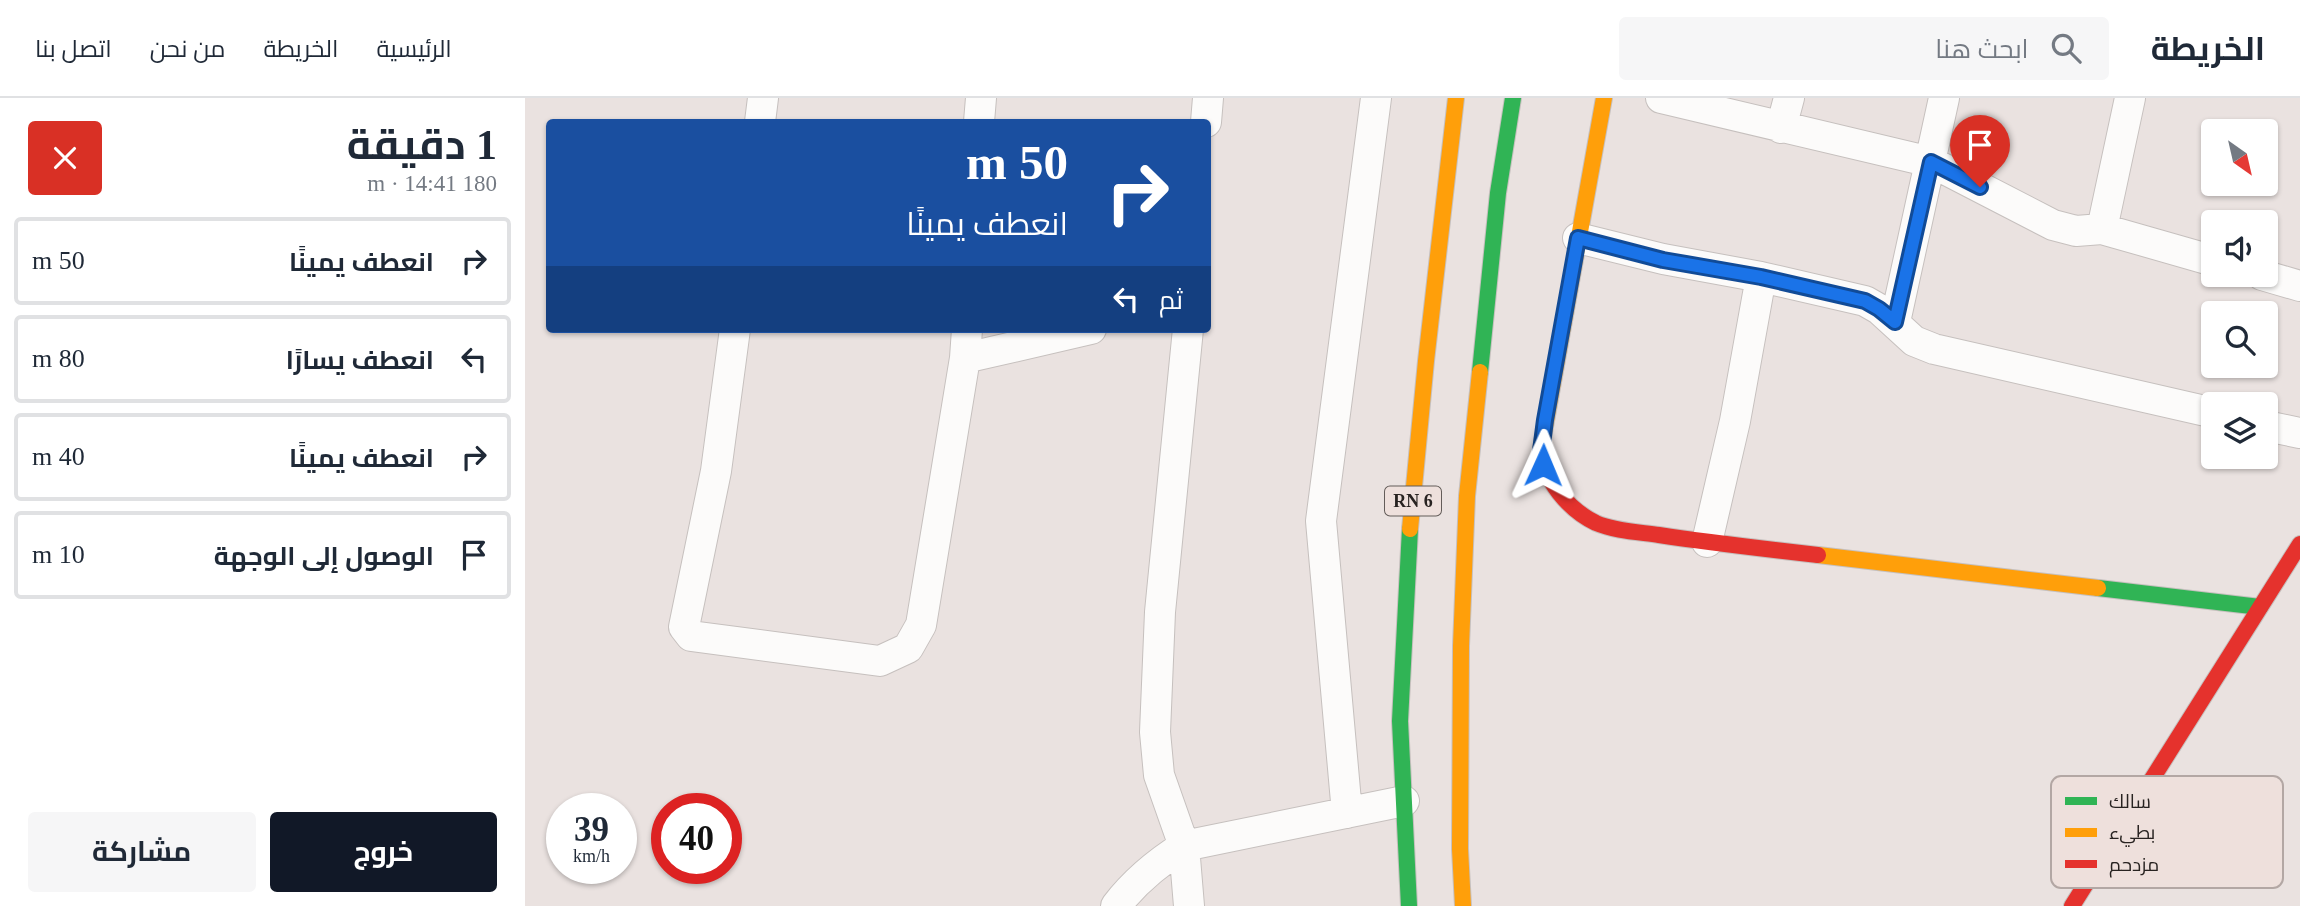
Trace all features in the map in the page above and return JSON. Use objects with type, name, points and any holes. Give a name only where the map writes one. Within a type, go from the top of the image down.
[{"type":"main road","name":"RN 6","points":[[1409,906],[1400,721],[1410,527],[1426,361],[1457,98]]},
{"type":"main road","name":"RN 6","points":[[1463,906],[1460,849],[1461,646],[1467,496],[1498,193],[1513,98]]},
{"type":"main road","points":[[1604,98],[1541,451],[1543,465],[1552,482],[1570,504],[1593,522],[1607,527],[1707,542],[2260,607]]},
{"type":"main road","points":[[2153,776],[2300,544]]},
{"type":"main road","points":[[2071,906],[2082,888]]},
{"type":"street","points":[[760,119],[763,98]]},
{"type":"street","points":[[1206,119],[1208,98]]},
{"type":"street","points":[[1347,813],[1321,521],[1376,98]]},
{"type":"street","points":[[1661,98],[1931,162],[2053,225],[2076,231],[2102,229],[2201,257]]},
{"type":"street","points":[[1781,128],[1789,98]]},
{"type":"street","points":[[1895,322],[1944,98]]},
{"type":"street","points":[[2102,229],[2130,98]]},
{"type":"street","points":[[1578,238],[1663,260],[1761,277],[1865,301],[1895,322],[1914,341],[1934,349],[2201,410]]},
{"type":"street","points":[[1707,542],[1735,421],[1761,277]]},
{"type":"street","points":[[2278,280],[2300,286]]},
{"type":"street","points":[[734,333],[716,471],[684,627],[691,636],[880,661],[908,648],[921,625],[966,343],[1055,333]]},
{"type":"street","points":[[1188,333],[1160,612],[1156,732],[1159,775],[1184,846],[1189,906]]},
{"type":"street","points":[[2278,428],[2300,433]]},
{"type":"street","points":[[1117,906],[1131,887],[1184,846],[1404,801]]},
{"type":"traffic: fast","points":[[1480,372],[1498,193],[1513,98]]},
{"type":"traffic: fast","points":[[1409,906],[1400,721],[1410,529]]},
{"type":"traffic: fast","points":[[2098,588],[2260,607]]},
{"type":"traffic: slow","points":[[1410,529],[1456,98]]},
{"type":"traffic: slow","points":[[1541,449],[1604,98]]},
{"type":"traffic: slow","points":[[1463,906],[1460,849],[1461,646],[1467,496],[1480,372]]},
{"type":"traffic: slow","points":[[1818,555],[2098,588]]},
{"type":"traffic: jam","points":[[1541,449],[1547,472],[1559,493],[1576,510],[1596,523],[1627,531],[1818,555]]},
{"type":"traffic: jam","points":[[2154,776],[2300,544]]},
{"type":"traffic: jam","points":[[2072,906],[2083,888]]},
{"type":"route","points":[[1543,465],[1541,451],[1545,420],[1578,238],[1663,260],[1761,277],[1865,301],[1895,322],[1931,162],[1980,187]]}]
